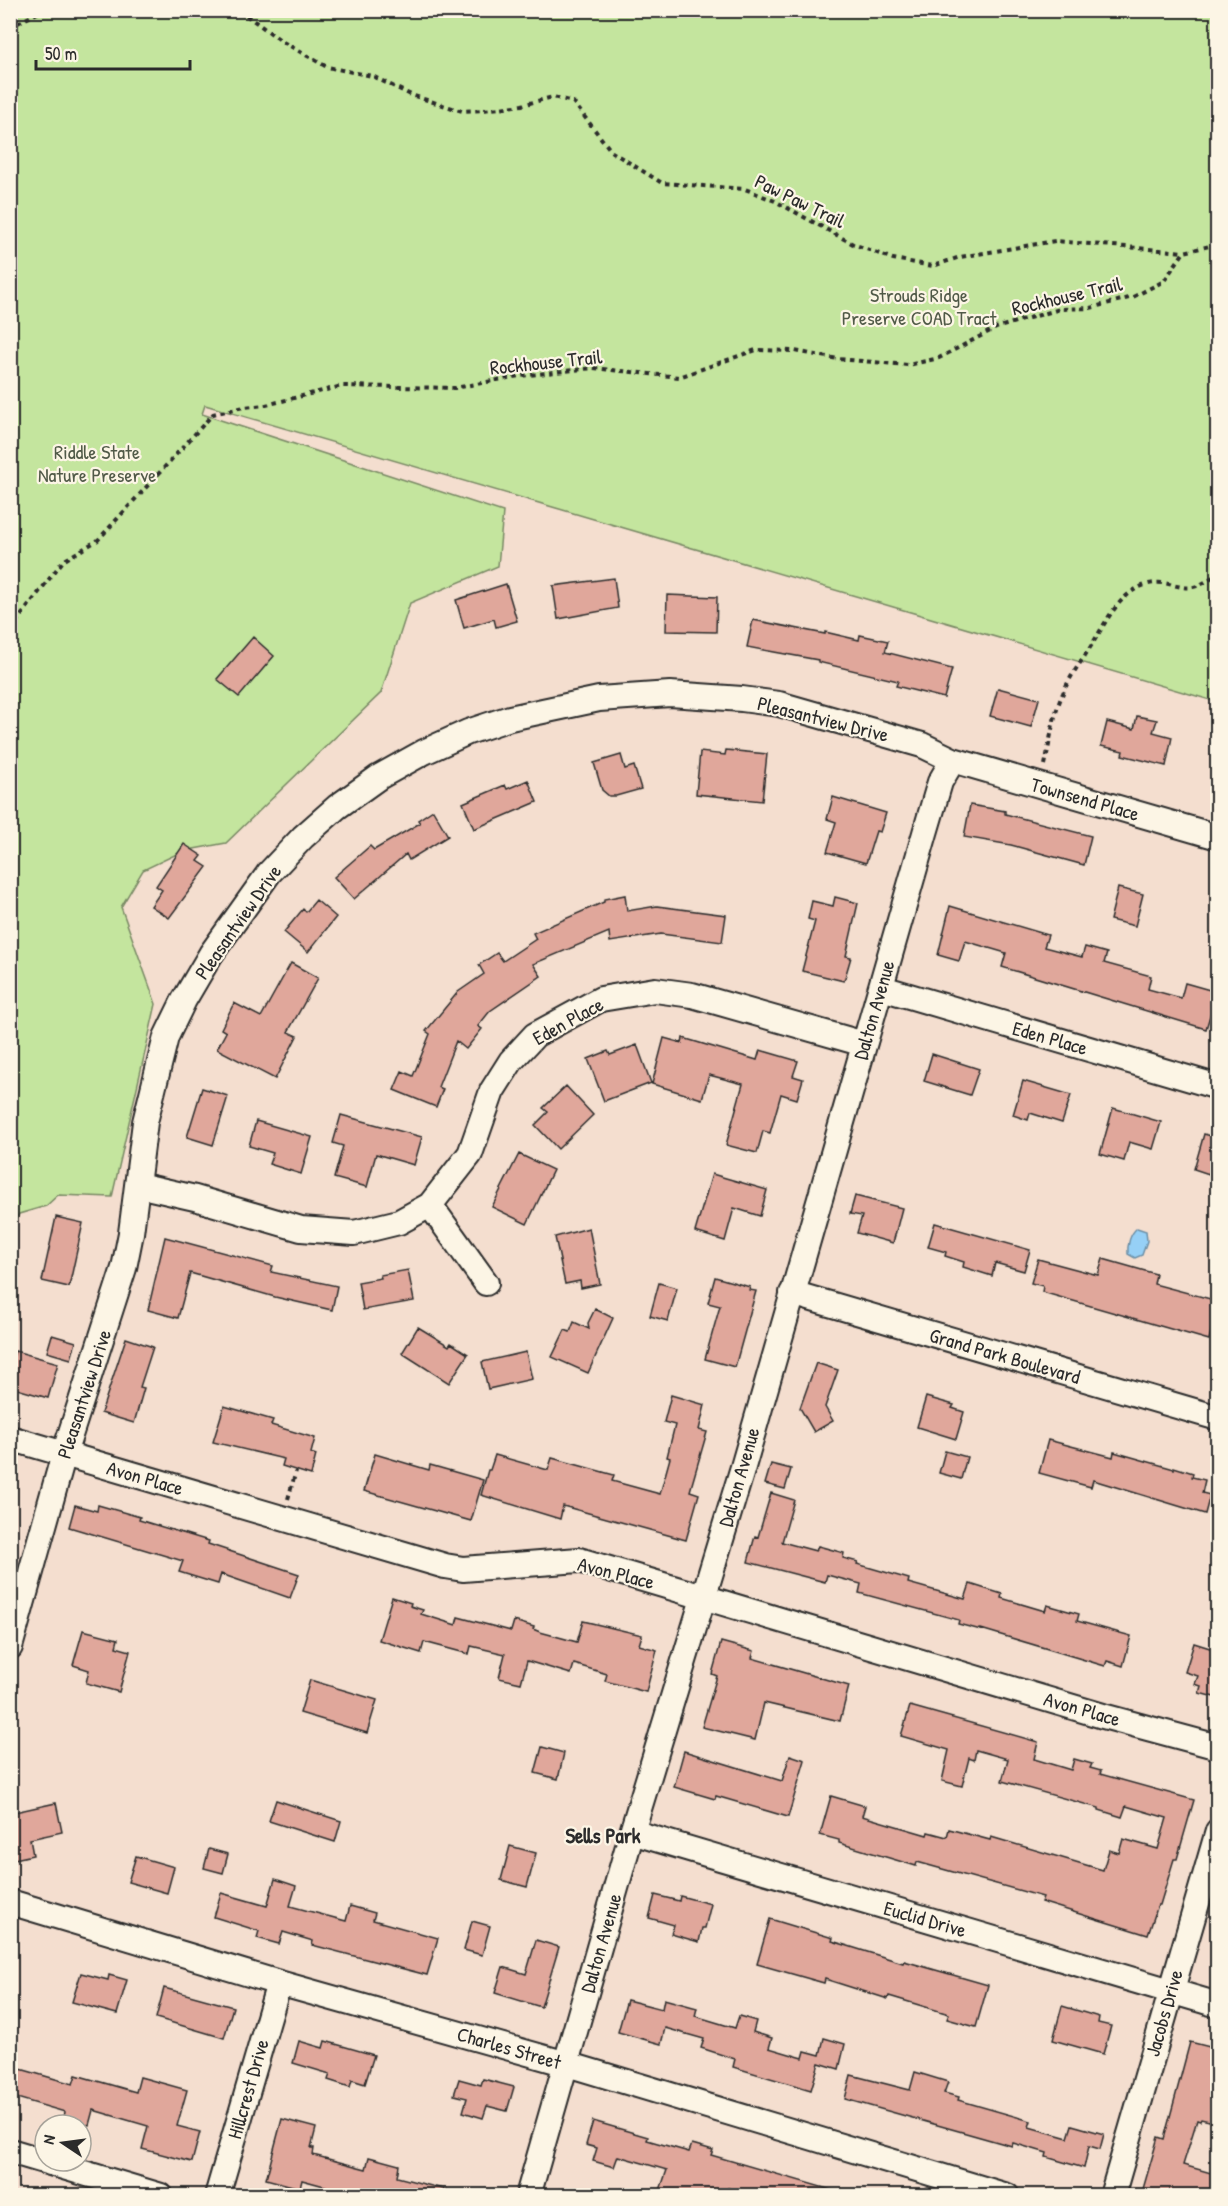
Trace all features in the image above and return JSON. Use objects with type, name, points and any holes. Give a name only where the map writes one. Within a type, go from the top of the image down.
[{"type":"street","name":"Pleasantview Drive","points":[[10,1647],[64,1454],[124,1268],[150,1097],[166,1038],[184,1000],[211,954],[269,873],[303,837],[337,807],[371,783],[424,752],[468,732],[510,718],[599,699],[670,694],[779,704],[922,745],[953,760]]},
{"type":"street","name":"Townsend Place","points":[[953,760],[1218,837]]},
{"type":"street","name":"Dalton Avenue","points":[[528,2196],[632,1832],[705,1598],[940,782],[953,760]]},
{"type":"street","name":"Eden Place","points":[[882,988],[1218,1087]]},
{"type":"street","name":"Eden Place","points":[[138,1185],[195,1198],[301,1229],[354,1233],[399,1222],[430,1205],[470,1154],[492,1091],[511,1061],[535,1035],[601,999],[655,990],[692,995],[864,1044]]},
{"type":"street","points":[[430,1205],[486,1283]]},
{"type":"street","name":"Grand Park Boulevard","points":[[792,1293],[1218,1418]]},
{"type":"street","name":"Avon Place","points":[[10,1438],[442,1565],[463,1569],[579,1560],[1086,1711],[1218,1747]]},
{"type":"street","name":"Jacobs Drive","points":[[1112,2196],[1218,1831]]},
{"type":"street","name":"Euclid Drive","points":[[632,1832],[1218,2005]]},
{"type":"street","name":"Charles Street","points":[[10,1902],[279,1983],[567,2064],[1007,2196]]},
{"type":"street","name":"Hillcrest Drive","points":[[217,2196],[279,1983]]},
{"type":"street","points":[[10,2151],[161,2196]]},
{"type":"path","points":[[10,27],[43,10]]},
{"type":"path","name":"Paw Paw Trail","points":[[239,10],[283,42],[327,67],[372,76],[411,95],[462,111],[522,105],[553,97],[573,102],[612,152],[662,183],[745,189],[775,201],[853,244],[893,259],[933,266],[960,257],[1055,241],[1184,252]]},
{"type":"path","points":[[1184,252],[1218,244]]},
{"type":"path","name":"Rockhouse Trail","points":[[10,630],[63,561],[98,540],[213,414],[266,405],[342,386],[455,388],[519,376],[593,368],[678,377],[756,350],[795,351],[838,359],[908,365],[939,358],[996,328],[1022,320],[1060,309],[1090,308],[1133,297],[1164,281],[1184,252]]},
{"type":"path","points":[[1040,786],[1062,695],[1072,673],[1115,608],[1143,586],[1156,583],[1190,588],[1205,584],[1218,572]]},
{"type":"path","points":[[286,1504],[296,1471]]},
{"type":"green space","name":"Strouds Ridge Preserve COAD Tract","points":[[11,11],[1217,11],[1217,702],[205,405],[202,414],[503,512],[498,566],[410,603],[381,693],[226,843],[183,851],[143,870],[121,907],[156,1004],[112,1197],[58,1195],[46,1206],[19,1214],[11,1227]]},
{"type":"water","points":[[1137,1228],[1146,1231],[1147,1241],[1142,1255],[1135,1258],[1128,1254],[1128,1247],[1131,1236]]},
{"type":"building","points":[[614,578],[618,608],[558,619],[553,586]]},
{"type":"building","points":[[506,584],[517,621],[496,627],[494,619],[464,628],[456,600]]},
{"type":"building","points":[[667,595],[717,597],[716,632],[666,631]]},
{"type":"building","points":[[753,620],[859,640],[860,635],[888,641],[885,652],[952,669],[944,698],[896,686],[898,681],[818,662],[818,660],[747,647]]},
{"type":"building","points":[[253,637],[274,656],[239,697],[217,679]]},
{"type":"building","points":[[998,688],[1039,699],[1031,727],[990,716]]},
{"type":"building","points":[[1137,716],[1157,720],[1153,732],[1172,737],[1166,766],[1122,755],[1123,751],[1101,746],[1107,722],[1134,729]]},
{"type":"building","points":[[726,750],[767,754],[762,801],[696,794],[700,752],[725,755]]},
{"type":"building","points":[[621,755],[625,769],[634,766],[641,789],[609,796],[602,790],[594,763]]},
{"type":"building","points":[[528,780],[537,802],[474,829],[463,803],[505,785],[507,789]]},
{"type":"building","points":[[833,797],[886,813],[880,832],[876,831],[866,863],[827,852],[836,822],[827,819]]},
{"type":"building","points":[[970,805],[1005,811],[1005,814],[1091,836],[1084,865],[1011,845],[964,837]]},
{"type":"building","points":[[433,810],[448,836],[409,860],[406,854],[354,899],[334,877],[370,846],[374,850],[420,823],[418,820]]},
{"type":"building","points":[[184,844],[202,856],[198,861],[207,867],[169,918],[151,906],[162,890],[156,886]]},
{"type":"building","points":[[1118,888],[1143,894],[1135,926],[1110,920]]},
{"type":"building","points":[[625,895],[627,911],[657,906],[726,915],[722,942],[661,934],[610,942],[609,932],[533,964],[541,976],[490,1011],[478,1026],[482,1029],[466,1049],[456,1041],[438,1087],[443,1089],[436,1107],[394,1090],[402,1071],[413,1076],[430,1034],[426,1031],[458,992],[484,974],[479,965],[497,953],[503,961],[536,939],[533,933],[604,902],[604,899]]},
{"type":"building","points":[[835,897],[858,903],[846,956],[851,957],[844,981],[802,971],[815,921],[808,919],[812,901],[833,906]]},
{"type":"building","points":[[316,900],[336,917],[308,952],[284,932],[303,909],[306,912]]},
{"type":"building","points":[[950,906],[1048,935],[1044,947],[1082,957],[1085,947],[1107,953],[1104,963],[1151,976],[1148,989],[1181,998],[1185,983],[1217,992],[1206,1029],[1002,967],[1006,953],[965,941],[959,961],[938,955]]},
{"type":"building","points":[[291,963],[318,978],[288,1032],[297,1036],[275,1079],[217,1049],[226,1032],[221,1029],[234,1003],[261,1017]]},
{"type":"building","points":[[664,1038],[682,1043],[683,1038],[757,1060],[760,1050],[798,1061],[793,1076],[803,1079],[797,1099],[781,1094],[770,1133],[763,1131],[757,1153],[726,1145],[743,1084],[709,1075],[702,1099],[652,1084]]},
{"type":"building","points":[[637,1045],[651,1083],[604,1101],[588,1059],[608,1051],[610,1055]]},
{"type":"building","points":[[932,1054],[979,1069],[970,1095],[924,1081]]},
{"type":"building","points":[[1023,1081],[1071,1095],[1062,1123],[1030,1113],[1028,1120],[1013,1115]]},
{"type":"building","points":[[566,1086],[593,1115],[558,1149],[535,1125],[548,1112],[543,1108]]},
{"type":"building","points":[[202,1088],[228,1096],[213,1145],[187,1137]]},
{"type":"building","points":[[1113,1108],[1161,1122],[1153,1149],[1129,1142],[1124,1161],[1100,1154]]},
{"type":"building","points":[[341,1115],[422,1137],[414,1165],[376,1154],[367,1187],[334,1178],[343,1146],[333,1143]]},
{"type":"building","points":[[256,1121],[312,1137],[301,1174],[269,1164],[273,1153],[249,1146]]},
{"type":"building","points":[[1204,1134],[1218,1138],[1218,1168],[1211,1166],[1209,1174],[1194,1169]]},
{"type":"building","points":[[519,1154],[553,1170],[527,1224],[492,1207]]},
{"type":"building","points":[[712,1174],[767,1190],[760,1216],[734,1208],[725,1241],[695,1232]]},
{"type":"building","points":[[855,1196],[902,1208],[893,1243],[857,1233],[862,1216],[850,1214]]},
{"type":"building","points":[[56,1217],[83,1223],[69,1287],[42,1281]]},
{"type":"building","points":[[935,1223],[1030,1250],[1024,1271],[995,1263],[992,1276],[963,1267],[964,1262],[945,1256],[946,1252],[928,1247]]},
{"type":"building","points":[[589,1228],[600,1284],[581,1288],[580,1281],[565,1284],[555,1237]]},
{"type":"building","points":[[165,1237],[273,1266],[271,1272],[337,1286],[332,1310],[190,1273],[178,1318],[148,1310]]},
{"type":"building","points":[[1038,1259],[1098,1275],[1103,1259],[1156,1274],[1154,1284],[1218,1301],[1209,1340],[1042,1292],[1043,1286],[1031,1283]]},
{"type":"building","points":[[408,1270],[414,1301],[363,1310],[358,1282]]},
{"type":"building","points":[[715,1277],[750,1287],[749,1290],[756,1291],[735,1367],[705,1359],[720,1306],[708,1303]]},
{"type":"building","points":[[659,1283],[677,1288],[668,1321],[650,1316]]},
{"type":"building","points":[[595,1309],[613,1318],[588,1373],[552,1357],[565,1330],[570,1332],[574,1322],[589,1329],[588,1323]]},
{"type":"building","points":[[418,1327],[449,1346],[451,1343],[468,1354],[449,1383],[402,1353]]},
{"type":"building","points":[[52,1335],[76,1342],[71,1359],[47,1352]]},
{"type":"building","points":[[126,1338],[153,1347],[140,1387],[144,1388],[134,1423],[101,1413]]},
{"type":"building","points":[[15,1351],[58,1363],[48,1398],[10,1387],[10,1367]]},
{"type":"building","points":[[526,1352],[532,1379],[488,1389],[482,1362]]},
{"type":"building","points":[[816,1363],[838,1370],[825,1407],[833,1421],[814,1432],[800,1408]]},
{"type":"building","points":[[671,1395],[705,1405],[699,1430],[707,1432],[690,1491],[699,1494],[686,1540],[563,1506],[560,1519],[481,1495],[495,1455],[548,1470],[552,1458],[614,1475],[612,1481],[660,1494],[670,1458],[667,1457],[675,1425],[664,1422]]},
{"type":"building","points":[[926,1397],[954,1405],[952,1408],[964,1412],[956,1439],[917,1427]]},
{"type":"building","points":[[224,1406],[273,1420],[271,1425],[315,1438],[311,1453],[316,1455],[311,1475],[282,1466],[284,1459],[213,1442]]},
{"type":"building","points":[[1048,1440],[1113,1457],[1114,1452],[1193,1473],[1192,1477],[1205,1480],[1202,1493],[1210,1495],[1205,1514],[1093,1480],[1091,1487],[1039,1473]]},
{"type":"building","points":[[945,1451],[967,1457],[961,1479],[939,1473]]},
{"type":"building","points":[[375,1454],[429,1470],[430,1465],[483,1480],[471,1521],[364,1491]]},
{"type":"building","points":[[771,1464],[791,1469],[785,1489],[765,1484]]},
{"type":"building","points":[[771,1493],[794,1500],[782,1542],[816,1551],[818,1546],[844,1553],[843,1558],[858,1562],[857,1564],[909,1579],[908,1583],[965,1599],[970,1584],[1002,1594],[1001,1598],[1045,1611],[1047,1605],[1079,1614],[1077,1621],[1131,1636],[1123,1666],[1107,1661],[1105,1666],[958,1624],[959,1620],[859,1593],[861,1584],[827,1575],[825,1582],[748,1562]]},
{"type":"building","points":[[75,1505],[97,1511],[98,1505],[140,1517],[139,1520],[209,1541],[208,1544],[299,1574],[290,1598],[221,1574],[218,1584],[179,1572],[183,1561],[69,1527]]},
{"type":"building","points":[[392,1597],[411,1603],[410,1606],[423,1610],[421,1614],[456,1625],[458,1617],[511,1631],[514,1621],[534,1627],[533,1629],[540,1632],[577,1642],[583,1621],[642,1635],[639,1645],[657,1650],[646,1692],[605,1681],[607,1674],[574,1664],[571,1674],[527,1661],[521,1683],[499,1678],[505,1654],[471,1646],[469,1654],[424,1642],[421,1653],[379,1640]]},
{"type":"building","points":[[83,1630],[118,1639],[116,1647],[130,1651],[119,1692],[86,1683],[89,1670],[73,1665]]},
{"type":"building","points":[[721,1642],[754,1651],[752,1658],[849,1686],[840,1721],[764,1703],[755,1740],[702,1727],[717,1676],[712,1674]]},
{"type":"building","points":[[1194,1643],[1213,1649],[1214,1646],[1218,1646],[1218,1698],[1199,1693],[1201,1686],[1195,1684],[1198,1676],[1185,1672]]},
{"type":"building","points":[[310,1680],[377,1700],[367,1733],[300,1713]]},
{"type":"building","points":[[910,1706],[1038,1742],[1034,1759],[1071,1770],[1074,1759],[1092,1764],[1090,1768],[1101,1771],[1100,1774],[1194,1800],[1177,1859],[1174,1859],[1148,1935],[1041,1902],[1043,1897],[917,1862],[916,1866],[820,1835],[831,1796],[865,1806],[862,1816],[927,1835],[928,1832],[947,1837],[949,1829],[990,1840],[991,1837],[1103,1870],[1109,1850],[1119,1853],[1123,1839],[1158,1849],[1167,1818],[1126,1806],[1122,1817],[1099,1810],[1099,1808],[1002,1781],[1008,1759],[976,1750],[974,1760],[969,1758],[962,1786],[942,1781],[949,1750],[901,1736]]},
{"type":"building","points":[[542,1747],[564,1753],[558,1779],[535,1773]]},
{"type":"building","points":[[684,1751],[782,1781],[790,1755],[805,1760],[788,1817],[716,1796],[715,1799],[674,1787]]},
{"type":"building","points":[[276,1800],[341,1821],[335,1842],[269,1821]]},
{"type":"building","points":[[56,1803],[62,1832],[30,1839],[33,1855],[10,1860],[10,1813]]},
{"type":"building","points":[[510,1846],[536,1853],[527,1887],[501,1880]]},
{"type":"building","points":[[209,1849],[228,1854],[223,1873],[204,1868]]},
{"type":"building","points":[[136,1856],[174,1867],[167,1893],[128,1882]]},
{"type":"building","points":[[275,1879],[296,1886],[290,1906],[346,1921],[350,1906],[375,1913],[373,1920],[438,1938],[427,1975],[312,1945],[313,1941],[283,1932],[279,1944],[257,1938],[259,1931],[214,1917],[221,1893],[267,1906]]},
{"type":"building","points":[[655,1895],[679,1901],[680,1896],[711,1904],[699,1942],[671,1934],[674,1925],[649,1918]]},
{"type":"building","points":[[770,1919],[903,1963],[904,1961],[988,1985],[976,2027],[947,2019],[949,2014],[889,1996],[888,1999],[825,1979],[824,1983],[757,1964]]},
{"type":"building","points":[[472,1921],[490,1926],[482,1955],[464,1950]]},
{"type":"building","points":[[536,1940],[559,1947],[541,2007],[495,1993],[503,1967],[526,1974]]},
{"type":"building","points":[[81,1973],[108,1980],[109,1975],[127,1980],[117,2014],[72,2002]]},
{"type":"building","points":[[164,1988],[233,2007],[224,2038],[156,2018]]},
{"type":"building","points":[[664,1999],[697,2008],[695,2016],[735,2028],[739,2016],[756,2021],[753,2032],[772,2038],[769,2048],[803,2058],[805,2051],[820,2055],[824,2038],[845,2044],[839,2069],[819,2063],[811,2090],[733,2067],[735,2059],[701,2048],[704,2039],[665,2028],[661,2044],[618,2032],[627,2000],[662,2009]]},
{"type":"building","points":[[1062,2006],[1099,2017],[1098,2023],[1111,2026],[1103,2054],[1053,2040]]},
{"type":"building","points":[[299,2041],[323,2048],[325,2041],[374,2055],[365,2084],[352,2080],[350,2087],[328,2080],[330,2074],[293,2063]]},
{"type":"building","points":[[1190,2042],[1218,2049],[1218,2123],[1197,2120],[1183,2165],[1218,2175],[1218,2196],[1165,2196],[1143,2189],[1158,2137],[1164,2139]]},
{"type":"building","points":[[10,2066],[73,2084],[76,2075],[136,2092],[140,2077],[187,2090],[177,2126],[200,2132],[192,2162],[142,2149],[148,2126],[93,2110],[92,2113],[65,2113],[10,2096]]},
{"type":"building","points":[[915,2072],[948,2082],[944,2093],[959,2097],[958,2100],[1031,2121],[1029,2127],[1068,2138],[1072,2125],[1104,2134],[1100,2149],[1089,2146],[1084,2168],[1046,2157],[1047,2153],[1013,2143],[1012,2146],[845,2099],[851,2075],[910,2090]]},
{"type":"building","points":[[459,2079],[481,2085],[483,2079],[514,2087],[507,2111],[487,2106],[483,2118],[463,2112],[467,2098],[454,2095]]},
{"type":"building","points":[[282,2119],[316,2128],[311,2148],[314,2148],[313,2155],[366,2169],[369,2157],[399,2165],[397,2177],[447,2190],[446,2196],[361,2196],[302,2180],[300,2188],[266,2179]]},
{"type":"building","points":[[593,2121],[689,2152],[692,2144],[713,2150],[711,2155],[835,2191],[835,2196],[753,2196],[728,2188],[726,2196],[658,2196],[667,2170],[618,2156],[614,2167],[593,2161],[597,2148],[586,2145]]},
{"type":"district","name":"Sells Park","points":[[603,1836]]},
{"type":"park label","name":"Riddle State Nature Preserve","points":[[97,464]]}]
